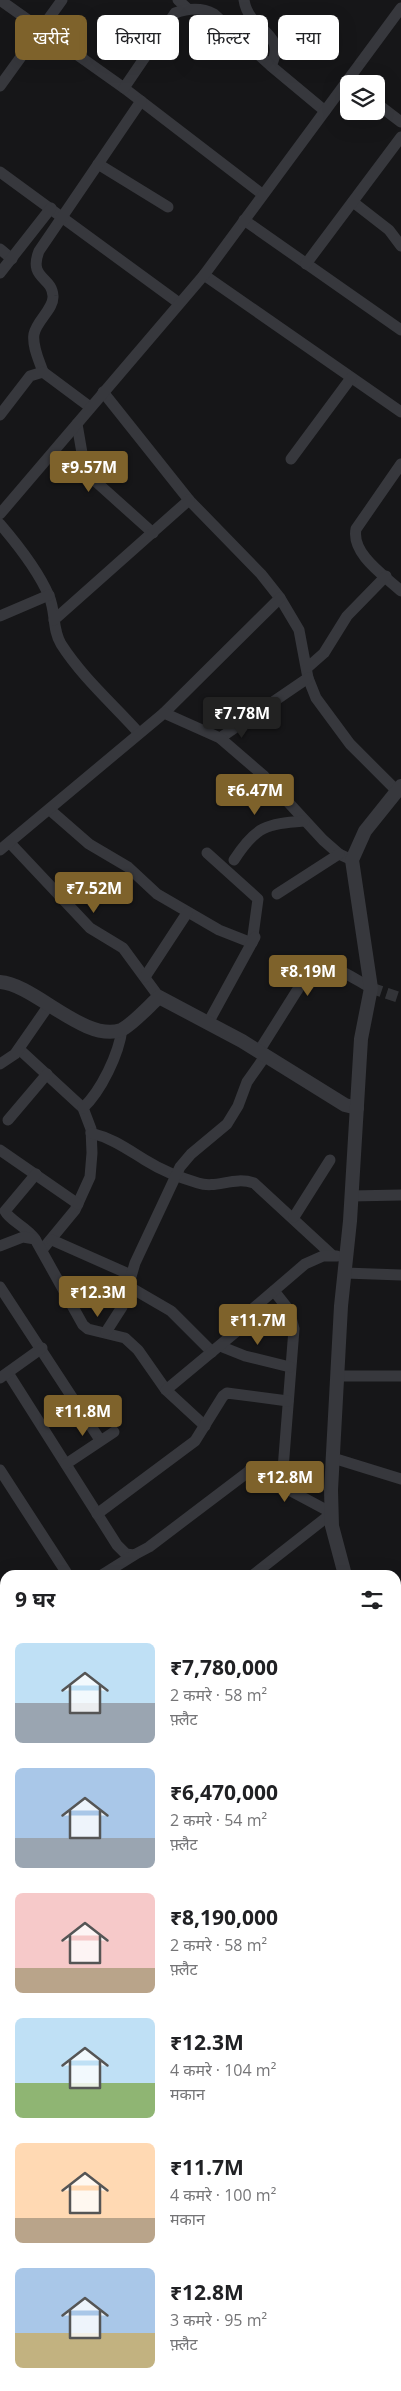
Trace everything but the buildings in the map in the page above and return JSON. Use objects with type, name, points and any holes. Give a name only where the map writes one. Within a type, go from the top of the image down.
[{"type":"street","points":[[0,0],[22,15]]},
{"type":"street","points":[[51,15],[62,0]]},
{"type":"street","points":[[178,0],[188,9]]},
{"type":"street","points":[[244,0],[246,11],[252,21],[268,33],[275,44],[276,55],[271,66]]},
{"type":"street","points":[[354,75],[401,8]]},
{"type":"street","points":[[124,88],[175,13],[188,9],[206,9],[325,111]]},
{"type":"street","points":[[1,83],[18,60]]},
{"type":"street","points":[[85,60],[262,194]]},
{"type":"street","points":[[0,514],[204,275],[262,194],[340,93]]},
{"type":"street","points":[[90,407],[43,372],[34,344],[34,333],[52,303],[53,296],[51,288],[39,276],[35,260],[38,251],[141,101]]},
{"type":"street","points":[[385,110],[401,122]]},
{"type":"street","points":[[306,264],[401,137]]},
{"type":"street","points":[[98,164],[168,207]]},
{"type":"street","points":[[0,172],[179,303]]},
{"type":"street","points":[[353,202],[389,230],[401,246]]},
{"type":"street","points":[[0,273],[51,208]]},
{"type":"street","points":[[244,220],[401,330]]},
{"type":"street","points":[[0,249],[12,259]]},
{"type":"street","points":[[204,275],[401,412]]},
{"type":"street","points":[[0,415],[30,376],[43,372]]},
{"type":"street","points":[[291,460],[351,378]]},
{"type":"street","points":[[103,392],[189,500],[261,574],[280,598],[299,630],[308,673],[316,698],[332,723],[350,744],[399,788],[346,857],[277,894]]},
{"type":"street","points":[[77,424],[82,452],[94,480],[153,533]]},
{"type":"street","points":[[401,464],[356,530],[354,539],[361,552],[401,591]]},
{"type":"street","points":[[54,620],[189,500]]},
{"type":"street","points":[[0,524],[25,555],[49,595],[54,610],[55,633],[61,644],[81,670],[139,733]]},
{"type":"street","points":[[220,738],[308,673],[324,653],[347,616],[360,600],[386,576]]},
{"type":"street","points":[[0,616],[49,595]]},
{"type":"street","points":[[280,598],[164,713],[5,847],[90,928],[123,948],[160,997],[262,1053],[345,1105],[357,1108]]},
{"type":"street","points":[[164,713],[220,738],[264,776],[304,821],[346,857],[371,988],[362,1039],[333,1458],[332,1526],[344,1570]]},
{"type":"street","points":[[50,810],[88,844],[128,867],[156,894],[188,913],[252,943]]},
{"type":"street","points":[[234,860],[246,842],[262,827],[304,821]]},
{"type":"street","points":[[207,853],[258,899],[252,943]]},
{"type":"street","points":[[145,977],[188,913]]},
{"type":"street","points":[[208,1023],[252,943],[264,917]]},
{"type":"street","points":[[106,1332],[122,1307],[146,1238],[177,1174],[191,1154],[228,1124],[262,1053],[310,970],[329,966],[371,988]]},
{"type":"street","points":[[0,982],[6,982],[25,991],[72,1020],[96,1028],[122,1030]]},
{"type":"street","points":[[83,1108],[92,1098],[116,1056],[122,1030],[160,997]]},
{"type":"street","points":[[0,1064],[20,1049],[49,1005]]},
{"type":"street","points":[[20,1049],[83,1108],[91,1133],[90,1171],[78,1204],[52,1240],[42,1250]]},
{"type":"street","points":[[8,1120],[47,1074]]},
{"type":"street","points":[[91,1133],[111,1139],[150,1163],[205,1185],[239,1179],[254,1183],[294,1217],[332,1255]]},
{"type":"street","points":[[0,1150],[78,1204]]},
{"type":"street","points":[[294,1217],[330,1160]]},
{"type":"street","points":[[36,1174],[5,1211],[7,1215],[28,1229],[36,1239],[82,1325],[88,1329],[125,1338],[138,1350],[166,1390],[205,1426]]},
{"type":"street","points":[[351,1196],[401,1195]]},
{"type":"street","points":[[0,1246],[23,1237],[36,1239]]},
{"type":"street","points":[[52,1240],[130,1281],[171,1311],[216,1349],[290,1367]]},
{"type":"street","points":[[166,1390],[237,1332],[249,1312],[305,1264],[332,1255],[346,1257]]},
{"type":"street","points":[[345,1273],[401,1275]]},
{"type":"street","points":[[0,1287],[42,1348],[100,1440]]},
{"type":"street","points":[[274,1291],[289,1310],[293,1321],[282,1482]]},
{"type":"street","points":[[42,1348],[4,1376],[66,1464],[123,1552],[134,1555]]},
{"type":"street","points":[[338,1376],[401,1376]]},
{"type":"street","points":[[98,1514],[188,1448],[205,1426],[222,1396],[227,1394],[288,1401]]},
{"type":"street","points":[[66,1464],[114,1432]]},
{"type":"street","points":[[333,1458],[401,1478]]},
{"type":"street","points":[[0,1470],[65,1570]]},
{"type":"street","points":[[110,1570],[149,1547],[249,1471],[332,1513]]},
{"type":"street","points":[[259,1570],[332,1513]]},
{"type":"tunnel","points":[[371,988],[401,998]]}]
